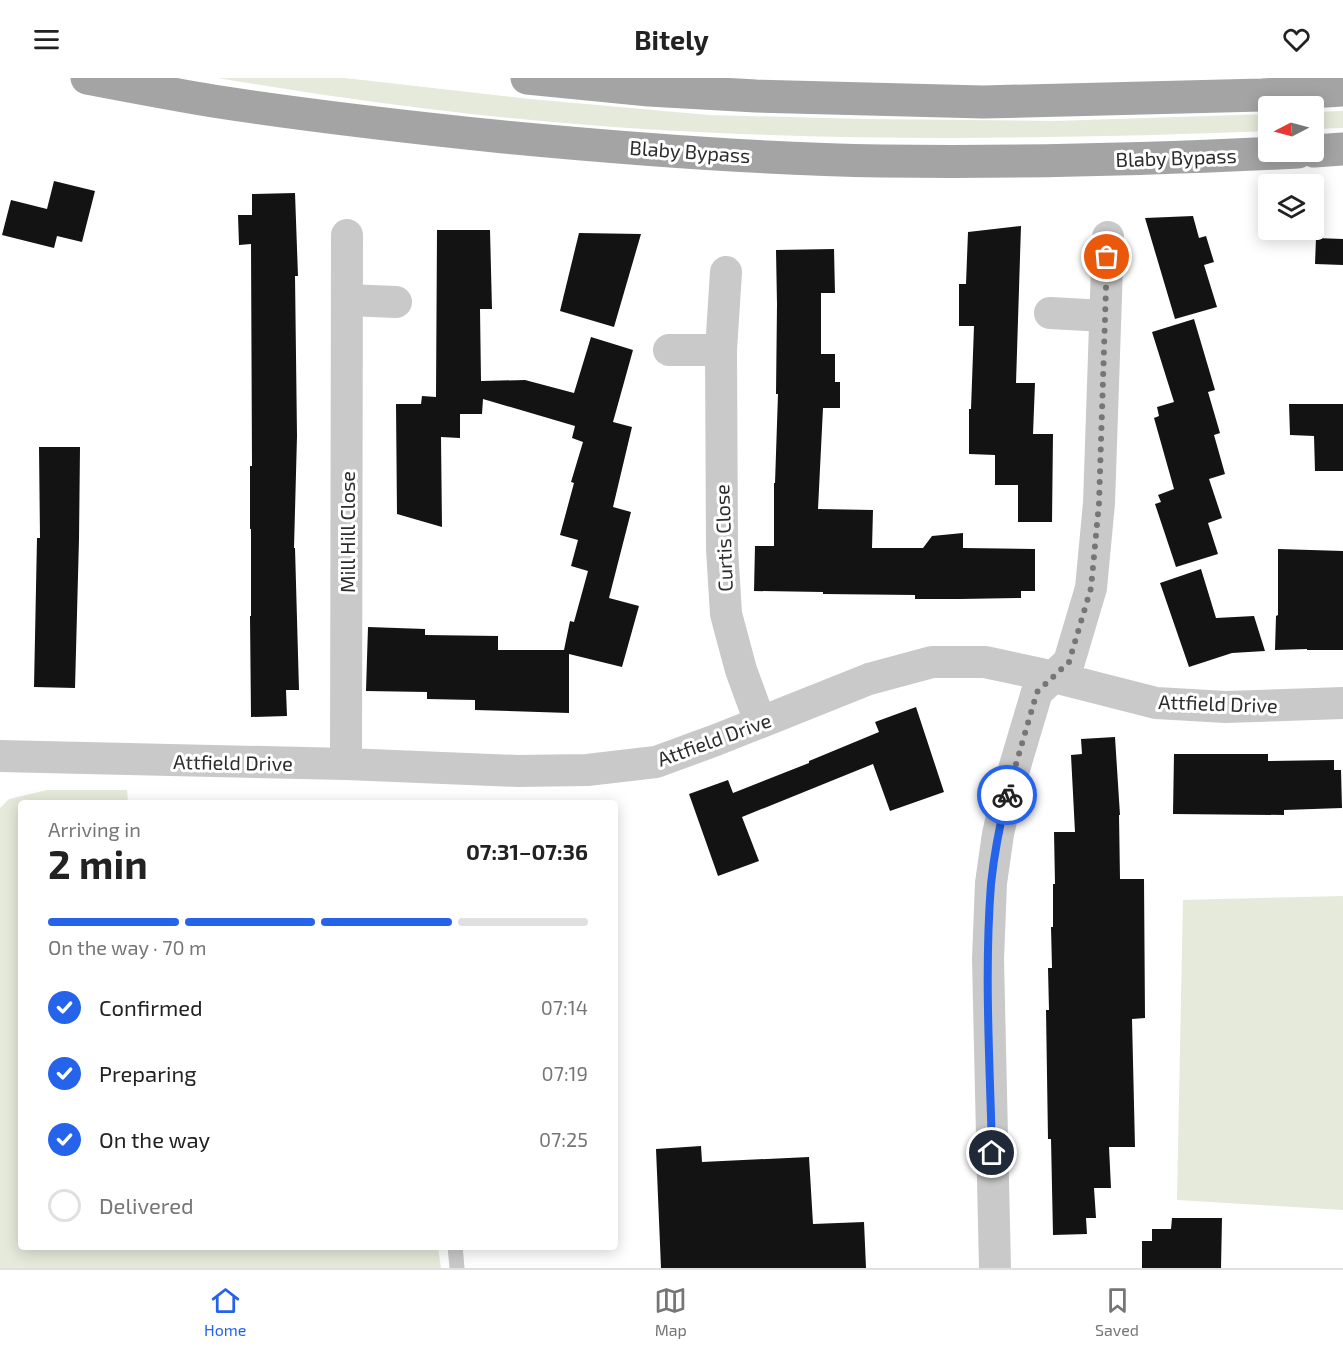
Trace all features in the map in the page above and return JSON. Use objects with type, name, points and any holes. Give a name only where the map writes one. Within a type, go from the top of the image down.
[{"type":"main road","name":"Blaby Bypass","points":[[87,78],[210,100],[332,118],[564,143],[697,153],[880,161],[1116,160],[1258,154]]},
{"type":"main road","points":[[526,78],[649,90],[756,96],[983,102],[1262,95],[1343,90]]},
{"type":"main road","points":[[1324,150],[1343,149]]},
{"type":"street","name":"Mill Hill Close","points":[[346,764],[347,235]]},
{"type":"street","points":[[995,1268],[988,959],[991,883],[998,834],[1009,786],[1037,692],[1069,662],[1091,588],[1099,503],[1108,237]]},
{"type":"street","name":"Curtis Close","points":[[726,272],[721,350],[722,549],[726,614],[741,670],[760,722]]},
{"type":"street","points":[[348,300],[396,302]]},
{"type":"street","points":[[1050,312],[1105,316]]},
{"type":"street","points":[[669,350],[721,350]]},
{"type":"street","name":"Attfield Drive","points":[[0,756],[346,764],[518,771],[587,770],[656,762],[868,679],[932,662],[985,662],[1156,703],[1226,707],[1343,703]]},
{"type":"lane","points":[[455,1250],[457,1268]]},
{"type":"green space","points":[[218,78],[345,78],[530,99],[709,115],[1054,121],[1258,114],[1258,131],[956,138],[722,133],[590,125],[484,115],[324,95]]},
{"type":"green space","points":[[1343,111],[1343,128],[1324,129],[1324,112]]},
{"type":"green space","points":[[47,790],[127,790],[128,800],[18,800],[18,1250],[438,1250],[441,1268],[0,1268],[0,808],[9,799]]},
{"type":"green space","points":[[1343,896],[1343,1210],[1177,1200],[1183,900]]},
{"type":"building","points":[[54,181],[95,191],[82,242],[57,236],[54,248],[2,235],[11,200],[47,209]]},
{"type":"building","points":[[295,193],[298,276],[295,276],[297,436],[294,548],[299,690],[286,690],[287,716],[251,717],[251,244],[239,245],[238,215],[252,215],[252,194]]},
{"type":"building","points":[[1193,216],[1199,238],[1206,236],[1214,262],[1204,265],[1217,307],[1175,319],[1145,218]]},
{"type":"building","points":[[1021,226],[1016,383],[1035,383],[1033,434],[1053,434],[1052,522],[1018,522],[1018,485],[995,485],[995,455],[969,454],[974,326],[959,326],[959,284],[966,284],[968,232]]},
{"type":"building","points":[[437,230],[490,230],[492,309],[480,309],[481,381],[525,380],[574,393],[591,337],[633,350],[613,422],[632,427],[613,507],[631,512],[609,598],[639,606],[622,667],[569,654],[569,713],[475,710],[475,700],[427,699],[427,692],[366,691],[368,627],[425,629],[425,635],[498,636],[498,650],[564,650],[570,621],[574,622],[588,571],[571,566],[578,540],[560,535],[574,483],[571,482],[583,442],[572,438],[575,426],[483,399],[482,414],[460,414],[460,438],[441,437],[442,527],[397,514],[396,404],[421,404],[422,396],[436,397]]},
{"type":"building","points":[[579,233],[641,234],[614,327],[560,311]]},
{"type":"building","points":[[1343,239],[1343,265],[1315,264],[1316,240]]},
{"type":"building","points":[[834,249],[835,293],[821,293],[821,354],[835,354],[835,382],[840,382],[840,408],[823,408],[818,509],[873,510],[872,548],[923,548],[932,536],[963,533],[963,548],[1035,549],[1035,591],[1021,591],[1021,598],[915,599],[915,595],[754,591],[755,546],[774,546],[778,394],[776,394],[776,250]]},
{"type":"building","points":[[1194,319],[1215,390],[1208,392],[1220,433],[1214,435],[1225,474],[1209,479],[1222,518],[1208,523],[1218,554],[1176,567],[1155,504],[1161,502],[1158,495],[1174,489],[1154,418],[1159,416],[1157,407],[1174,402],[1152,332]]},
{"type":"building","points":[[1289,404],[1343,404],[1343,471],[1315,471],[1314,436],[1290,435]]},
{"type":"building","points":[[39,447],[80,447],[75,688],[34,687],[37,538],[40,538]]},
{"type":"building","points":[[1278,549],[1343,551],[1343,650],[1275,650],[1276,616],[1278,615]]},
{"type":"building","points":[[1201,569],[1216,618],[1254,616],[1265,651],[1232,653],[1189,667],[1160,583]]},
{"type":"building","points":[[916,707],[944,792],[890,811],[873,764],[742,817],[759,861],[718,876],[689,794],[728,780],[733,793],[879,732],[875,722]]},
{"type":"building","points":[[1115,737],[1120,815],[1120,879],[1144,879],[1145,1018],[1132,1019],[1135,1147],[1109,1147],[1111,1188],[1094,1188],[1096,1218],[1086,1218],[1087,1234],[1053,1235],[1051,1139],[1048,1139],[1046,1010],[1049,1010],[1048,968],[1052,968],[1054,832],[1075,832],[1071,755],[1082,754],[1081,739]]},
{"type":"building","points":[[1174,754],[1268,754],[1268,761],[1334,760],[1334,770],[1341,770],[1342,808],[1284,810],[1284,815],[1173,814]]},
{"type":"building","points":[[701,1146],[702,1162],[809,1157],[813,1224],[864,1222],[866,1268],[661,1268],[656,1149]]},
{"type":"building","points":[[1172,1218],[1222,1218],[1221,1268],[1142,1268],[1142,1241],[1152,1241],[1152,1229],[1171,1229]]},
{"type":"way so far","points":[[1007,795],[1037,692],[1069,662],[1091,588],[1099,503],[1107,257]]},
{"type":"route","points":[[992,1153],[988,959],[991,883],[998,834],[1007,795]]}]
